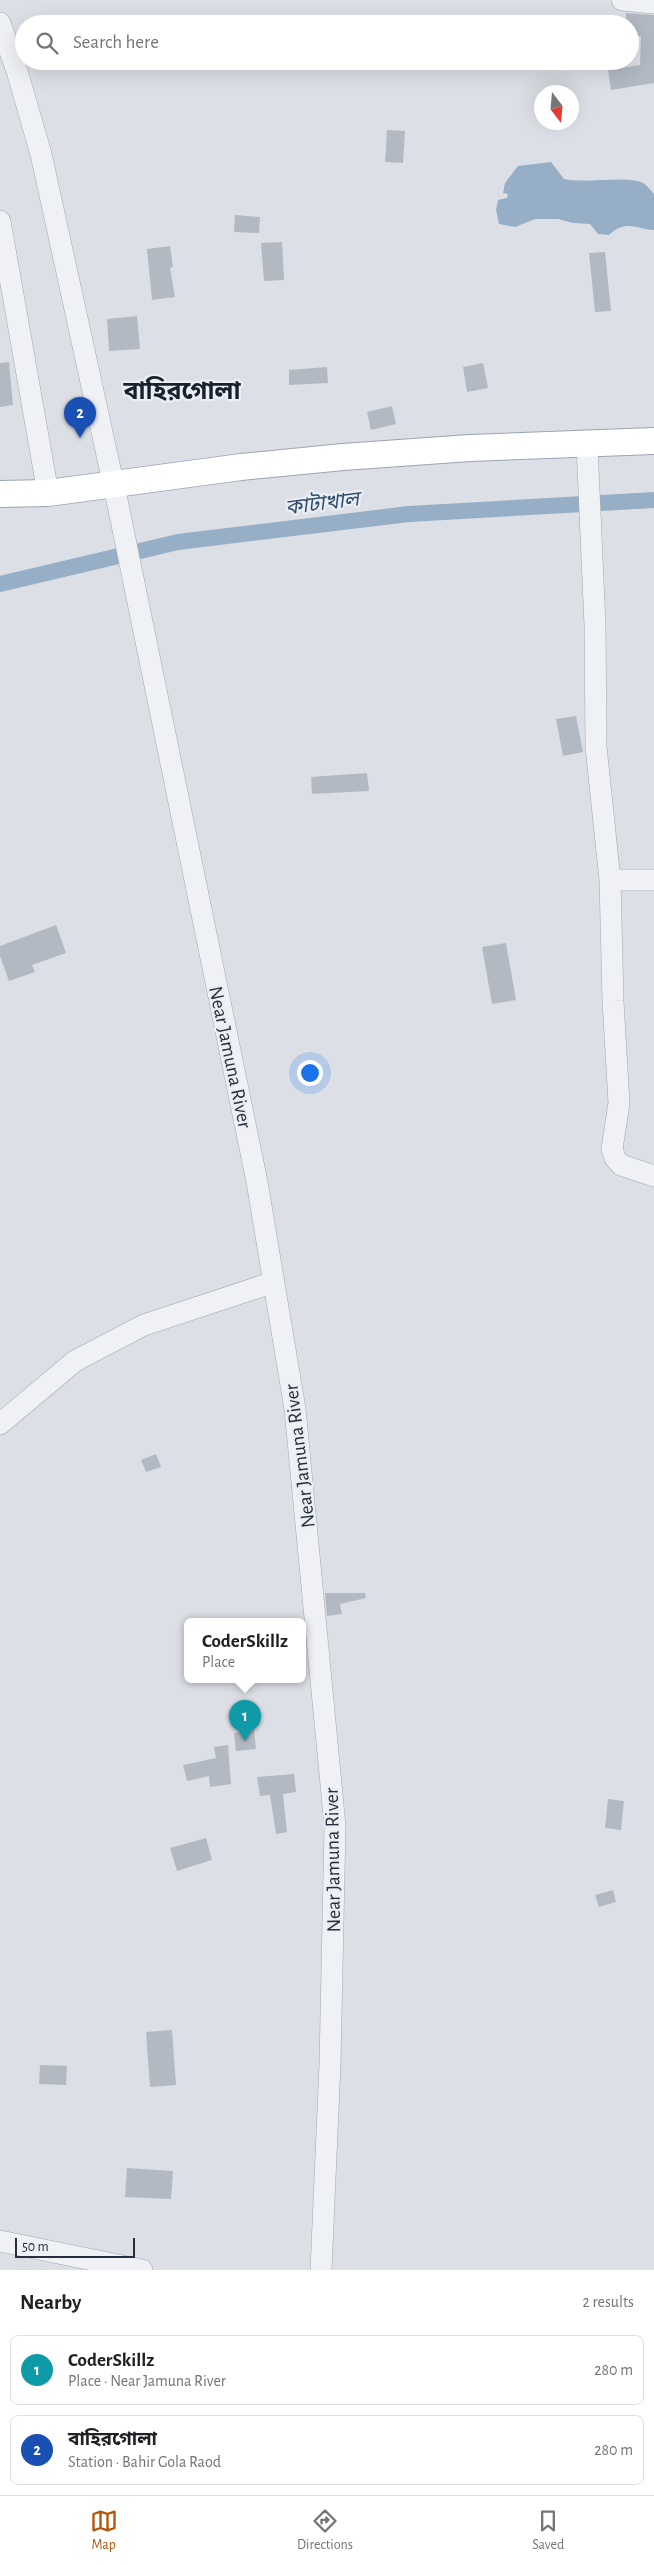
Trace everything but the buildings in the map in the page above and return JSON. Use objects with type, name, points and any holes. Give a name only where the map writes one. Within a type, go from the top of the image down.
[{"type":"main road","points":[[0,494],[115,494],[343,457],[470,448],[587,454],[654,440]]},
{"type":"street","points":[[622,0],[654,3]]},
{"type":"street","name":"Near Jamuna River","points":[[0,23],[15,65]]},
{"type":"street","name":"Near Jamuna River","points":[[17,70],[41,154],[149,655],[257,1182],[300,1439],[335,1826],[330,2064],[321,2270]]},
{"type":"street","points":[[0,221],[48,493]]},
{"type":"street","points":[[587,454],[595,625],[596,747],[610,880],[613,1001],[619,1103],[613,1154],[621,1165],[654,1176]]},
{"type":"street","points":[[610,880],[654,880]]},
{"type":"street","points":[[0,1424],[75,1361],[144,1325],[274,1282]]},
{"type":"street","points":[[0,2241],[142,2270]]},
{"type":"water","points":[[551,162],[564,179],[584,181],[627,180],[644,184],[654,194],[654,230],[626,226],[615,230],[609,235],[598,234],[590,224],[573,223],[558,219],[535,219],[515,227],[499,224],[496,210],[498,200],[507,198],[508,194],[503,193],[505,183],[518,166]]},
{"type":"waterway","name":"কাটাখাল","points":[[0,584],[178,542],[409,514],[654,500]]},
{"type":"place","name":"বাহিরগোলা","points":[[80,438]]},
{"type":"place","name":"CoderSkillz","points":[[245,1741]]},
{"type":"district","name":"বাহিরগোলা","points":[[182,390]]}]
